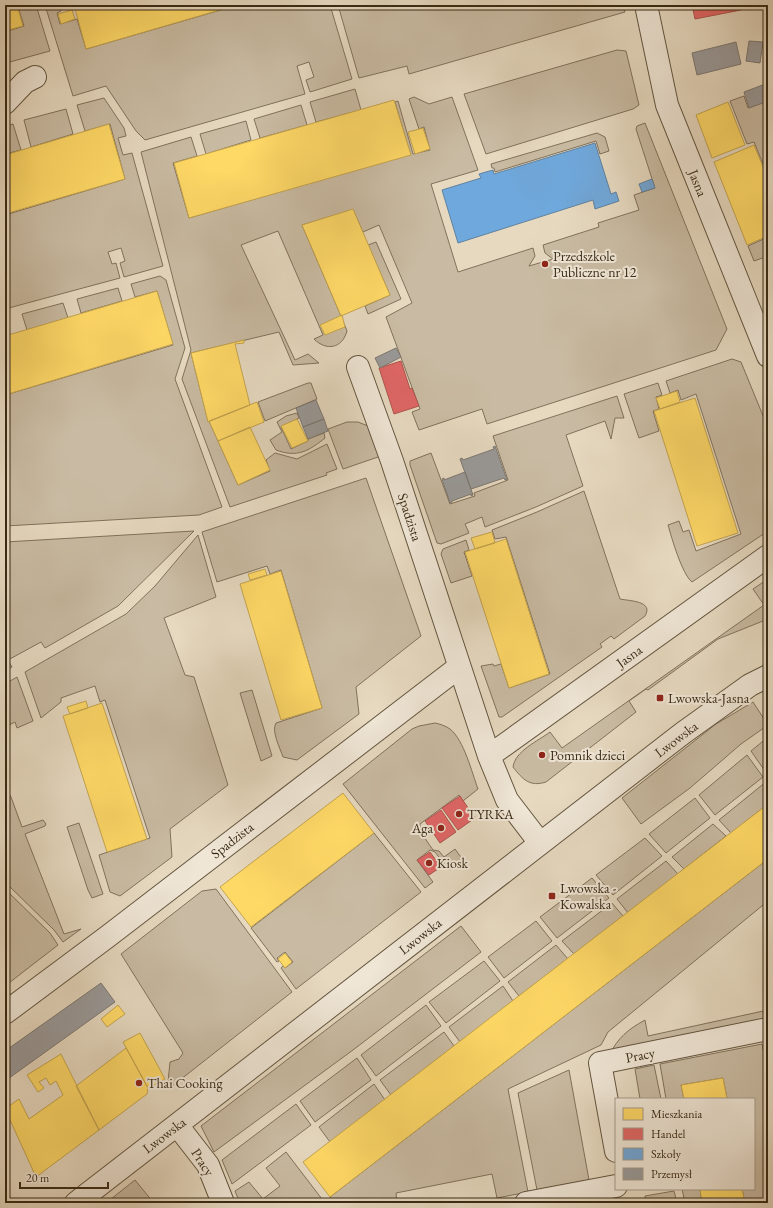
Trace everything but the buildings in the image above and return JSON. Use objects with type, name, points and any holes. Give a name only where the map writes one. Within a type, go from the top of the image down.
[{"type":"street","name":"Jasna","points":[[646,5],[667,105],[768,356]]},
{"type":"street","points":[[5,103],[26,82],[35,77]]},
{"type":"street","name":"Spadzista","points":[[358,367],[392,461],[489,756],[507,800],[540,843]]},
{"type":"street","name":"Jasna","points":[[489,756],[768,556]]},
{"type":"street","name":"Spadzista","points":[[5,1013],[103,940],[460,667]]},
{"type":"street","name":"Lwowska","points":[[76,1203],[683,733],[750,685],[768,676]]},
{"type":"street","name":"Pracy","points":[[615,1146],[600,1063],[768,1029]]},
{"type":"street","name":"Pracy","points":[[177,1126],[208,1166],[223,1203]]},
{"type":"street","points":[[526,1203],[615,1186]]},
{"type":"shaded area","points":[[36,5],[50,51],[6,63],[5,65],[5,32],[24,26],[19,10]]},
{"type":"shaded area","points":[[45,5],[59,5],[61,11],[57,13],[60,24],[77,19],[86,49],[238,5],[330,5],[352,79],[310,92],[306,80],[314,77],[309,62],[297,66],[305,94],[145,140],[136,131],[106,86],[73,96]]},
{"type":"shaded area","points":[[338,5],[623,5],[625,12],[409,74],[407,66],[359,78]]},
{"type":"shaded area","points":[[617,50],[626,51],[639,105],[633,109],[486,154],[464,94]]},
{"type":"shaded area","points":[[355,89],[361,110],[316,122],[310,102]]},
{"type":"shaded area","points":[[744,96],[748,108],[768,101],[768,176],[754,142],[747,144],[730,101]]},
{"type":"shaded area","points":[[414,97],[429,104],[452,97],[478,170],[431,184],[458,272],[533,248],[535,256],[529,266],[553,259],[545,253],[543,245],[599,227],[598,223],[639,210],[634,195],[655,188],[636,129],[637,126],[645,123],[727,329],[716,350],[487,424],[482,409],[419,430],[412,412],[420,409],[386,317],[412,303],[379,225],[363,232],[353,210],[302,225],[347,331],[341,342],[338,345],[333,346],[324,345],[314,339],[323,335],[278,231],[241,245],[295,360],[308,354],[319,363],[293,365],[279,332],[191,353],[208,421],[238,485],[270,471],[266,460],[275,453],[297,459],[327,444],[337,469],[326,473],[327,475],[230,507],[182,379],[191,350],[141,152],[191,137],[197,156],[173,163],[189,218],[410,154],[395,102],[398,101],[413,154],[430,150],[424,127],[419,129],[409,99]]},
{"type":"shaded area","points":[[104,98],[124,128],[126,136],[118,138],[123,155],[132,153],[163,266],[124,277],[120,263],[125,261],[121,248],[108,252],[112,264],[116,263],[120,278],[5,309],[5,215],[125,179],[110,124],[85,131],[77,105]]},
{"type":"shaded area","points":[[301,105],[307,125],[260,138],[254,119]]},
{"type":"shaded area","points":[[66,109],[73,134],[31,147],[24,120]]},
{"type":"shaded area","points":[[246,121],[251,140],[206,154],[200,134]]},
{"type":"shaded area","points":[[13,124],[21,150],[5,154],[5,126]]},
{"type":"shaded area","points":[[597,133],[605,137],[609,151],[600,154],[596,141],[495,172],[494,168],[492,168],[491,164]]},
{"type":"shaded area","points":[[768,237],[768,256],[754,261],[748,246]]},
{"type":"shaded area","points":[[376,242],[401,299],[368,314],[365,306],[390,295],[368,245]]},
{"type":"shaded area","points":[[160,276],[166,280],[185,348],[175,379],[222,507],[199,515],[5,526],[5,395],[173,345],[157,291],[135,297],[131,284]]},
{"type":"shaded area","points":[[118,288],[122,301],[81,313],[77,299]]},
{"type":"shaded area","points":[[63,303],[68,318],[27,330],[22,314]]},
{"type":"shaded area","points":[[732,359],[741,362],[768,428],[768,531],[692,582],[688,578],[681,564],[668,525],[679,521],[683,532],[689,530],[696,551],[741,534],[696,394],[681,400],[678,390],[670,393],[666,381]]},
{"type":"shaded area","points":[[311,383],[317,399],[265,421],[258,402]]},
{"type":"shaded area","points":[[658,383],[662,395],[656,397],[659,409],[653,411],[659,431],[639,438],[624,394]]},
{"type":"shaded area","points":[[617,396],[624,418],[615,418],[611,439],[605,421],[566,435],[583,486],[536,507],[485,527],[482,517],[465,524],[469,533],[441,544],[437,543],[410,465],[410,461],[431,453],[450,504],[475,496],[474,493],[508,480],[493,436]]},
{"type":"shaded area","points":[[297,413],[299,418],[281,427],[291,449],[308,441],[308,439],[324,433],[325,438],[308,450],[302,452],[290,453],[276,450],[270,440],[282,432],[277,422],[286,416]]},
{"type":"shaded area","points":[[347,422],[358,422],[368,426],[381,456],[343,469],[328,429]]},
{"type":"shaded area","points":[[366,478],[421,636],[356,687],[359,714],[297,760],[283,757],[275,735],[276,723],[322,708],[281,570],[270,574],[267,566],[217,582],[202,532]]},
{"type":"shaded area","points":[[584,491],[620,599],[640,603],[646,607],[647,611],[645,616],[614,639],[611,636],[600,644],[602,647],[502,717],[499,717],[481,666],[493,664],[494,666],[501,664],[509,688],[550,674],[506,537],[495,539],[492,530]]},
{"type":"shaded area","points":[[194,531],[118,606],[45,648],[41,642],[8,660],[12,667],[5,671],[5,542]]},
{"type":"shaded area","points":[[198,535],[216,597],[164,618],[185,675],[194,677],[228,785],[170,829],[172,857],[120,896],[110,892],[99,855],[150,838],[105,700],[100,702],[95,686],[61,698],[61,702],[41,718],[25,672],[126,614],[155,586]]},
{"type":"shaded area","points":[[466,540],[469,550],[464,552],[472,576],[451,583],[441,554],[443,549]]},
{"type":"shaded area","points":[[768,579],[768,619],[718,639],[648,690],[646,689],[629,701],[636,712],[546,782],[536,784],[531,783],[520,776],[513,767],[522,751],[550,732],[562,748],[764,605],[753,589]]},
{"type":"shaded area","points":[[17,677],[33,721],[17,728],[15,722],[5,727],[5,684]]},
{"type":"shaded area","points":[[252,690],[272,756],[261,761],[240,693]]},
{"type":"shaded area","points":[[753,702],[768,725],[741,744],[690,788],[641,824],[622,798],[716,724]]},
{"type":"shaded area","points":[[435,723],[443,725],[455,734],[467,757],[478,789],[463,801],[459,795],[420,824],[420,831],[433,850],[439,851],[444,857],[455,849],[463,860],[449,870],[435,852],[430,850],[417,860],[433,882],[425,888],[343,784],[412,729]]},
{"type":"shaded area","points":[[768,737],[768,773],[767,774],[751,751]]},
{"type":"shaded area","points":[[747,755],[763,777],[715,815],[699,795]]},
{"type":"shaded area","points":[[767,781],[768,804],[731,833],[719,820]]},
{"type":"shaded area","points":[[5,787],[11,797],[22,827],[43,820],[46,824],[45,826],[25,834],[64,934],[81,929],[63,942],[54,930],[5,882]]},
{"type":"shaded area","points":[[695,798],[710,818],[666,853],[649,834]]},
{"type":"shaded area","points":[[79,823],[103,894],[92,898],[67,827]]},
{"type":"shaded area","points":[[713,824],[726,836],[684,869],[672,857]]},
{"type":"shaded area","points":[[374,833],[421,892],[296,989],[281,968],[283,966],[285,968],[293,962],[285,952],[277,958],[279,961],[277,962],[251,928]]},
{"type":"shaded area","points":[[645,838],[662,856],[613,895],[596,875]]},
{"type":"shaded area","points":[[768,859],[768,901],[608,1032],[601,1045],[508,1089],[528,1192],[497,1198],[492,1174],[396,1193],[397,1203],[334,1203],[330,1197]]},
{"type":"shaded area","points":[[666,861],[678,874],[628,913],[617,899]]},
{"type":"shaded area","points":[[592,878],[609,898],[557,938],[540,917]]},
{"type":"shaded area","points":[[5,889],[50,933],[58,945],[5,986]]},
{"type":"shaded area","points":[[216,889],[292,992],[171,1087],[168,1082],[170,1062],[179,1059],[183,1053],[121,954],[202,891]]},
{"type":"shaded area","points":[[612,903],[623,916],[574,954],[562,941]]},
{"type":"shaded area","points":[[536,921],[552,941],[504,978],[488,957]]},
{"type":"shaded area","points":[[461,926],[481,952],[353,1050],[214,1152],[201,1126]]},
{"type":"shaded area","points":[[556,945],[568,959],[519,996],[508,982]]},
{"type":"shaded area","points":[[484,961],[500,981],[446,1023],[429,1002]]},
{"type":"shaded area","points":[[503,986],[513,1001],[460,1042],[449,1027]]},
{"type":"shaded area","points":[[426,1005],[441,1026],[376,1076],[361,1055]]},
{"type":"shaded area","points":[[768,1010],[768,1022],[609,1055],[616,1043],[624,1034],[645,1020],[648,1036]]},
{"type":"shaded area","points":[[444,1032],[454,1046],[391,1095],[380,1080]]},
{"type":"shaded area","points":[[762,1044],[768,1074],[768,1203],[745,1203],[742,1190],[755,1190],[755,1098],[727,1098],[723,1078],[681,1085],[684,1098],[666,1098],[660,1064]]},
{"type":"shaded area","points":[[357,1058],[371,1080],[315,1122],[300,1101]]},
{"type":"shaded area","points":[[654,1065],[661,1098],[640,1098],[635,1069]]},
{"type":"shaded area","points":[[569,1070],[589,1180],[537,1190],[518,1093]]},
{"type":"shaded area","points":[[374,1084],[385,1100],[330,1142],[319,1127]]},
{"type":"shaded area","points":[[296,1104],[311,1125],[232,1184],[222,1160]]},
{"type":"shaded area","points":[[286,1152],[325,1203],[240,1203],[235,1191],[249,1182],[263,1199],[280,1186],[266,1168]]},
{"type":"shaded area","points":[[135,1180],[153,1202],[152,1203],[106,1203]]},
{"type":"shaded area","points":[[682,1190],[700,1190],[702,1203],[685,1203]]},
{"type":"shaded area","points":[[674,1191],[677,1203],[646,1203],[645,1196]]},
{"type":"place","name":"Przedszkole Publiczne nr 12","points":[[545,264]]},
{"type":"place","name":"Lwowska-Jasna","points":[[660,698]]},
{"type":"place","name":"Pomnik dzieci","points":[[542,755]]},
{"type":"place","name":"TYRKA","points":[[459,814]]},
{"type":"place","name":"Aga","points":[[441,828]]},
{"type":"place","name":"Kiosk","points":[[429,863]]},
{"type":"place","name":"Lwowska - Kowalska","points":[[552,896]]},
{"type":"place","name":"Thai Cooking","points":[[139,1083]]}]
